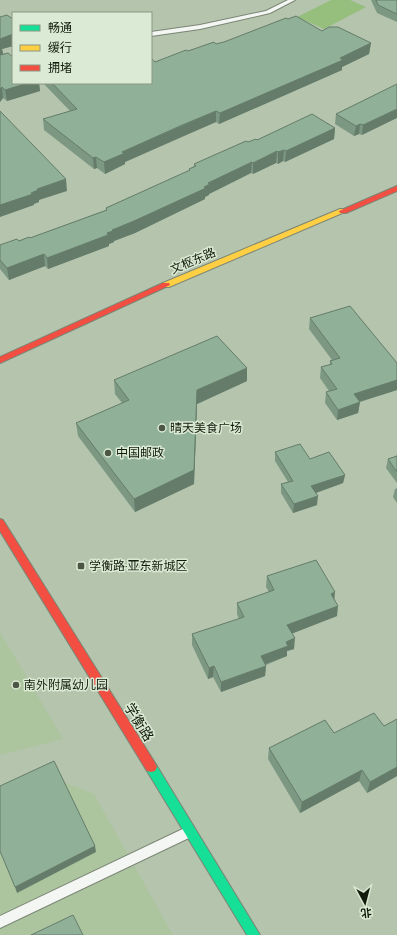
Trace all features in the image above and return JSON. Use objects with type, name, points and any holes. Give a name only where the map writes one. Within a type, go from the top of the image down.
[{"type":"street","name":"文枢东路","points":[[0,360],[169,284],[397,188]]},
{"type":"street","name":"学衡路","points":[[0,523],[254,935]]},
{"type":"lane","points":[[152,34],[200,27],[268,12],[292,0]]},
{"type":"lane","points":[[0,922],[190,832]]},
{"type":"shaded area","name":"南外附属幼儿园","points":[[0,632],[63,739],[0,755]]},
{"type":"shaded area","points":[[45,775],[94,794],[173,935],[0,935],[0,787]]},
{"type":"green space","points":[[331,0],[350,0],[366,7],[324,29],[297,17]]},
{"type":"building","points":[[376,0],[397,0],[397,14],[378,5]]},
{"type":"building","points":[[7,15],[12,18],[12,34],[0,39],[0,17]]},
{"type":"building","points":[[296,16],[322,31],[329,27],[338,27],[371,43],[340,58],[343,60],[220,113],[216,111],[180,126],[122,152],[125,153],[104,162],[96,157],[93,158],[43,119],[77,109],[53,84],[152,84],[152,59],[155,62],[186,50],[188,51],[214,42],[216,44],[224,42],[286,18],[288,19]]},
{"type":"building","points":[[8,53],[12,56],[12,84],[25,84],[5,90],[2,87],[0,89],[0,55]]},
{"type":"building","points":[[397,84],[397,109],[363,125],[360,124],[356,126],[336,114]]},
{"type":"building","points":[[0,111],[66,179],[37,189],[38,190],[31,193],[33,194],[0,205]]},
{"type":"building","points":[[312,114],[335,128],[286,151],[277,151],[253,163],[252,162],[208,183],[210,184],[204,187],[206,188],[112,230],[113,231],[107,233],[108,235],[47,258],[44,254],[7,268],[0,260],[0,245],[17,239],[19,241],[29,237],[30,238],[107,210],[106,208],[190,170],[189,169],[196,166],[194,164],[246,141],[257,140]]},
{"type":"building","points":[[350,306],[397,363],[397,380],[354,394],[360,402],[338,410],[326,392],[337,389],[321,367],[332,364],[330,361],[340,358],[310,318]]},
{"type":"building","name":"晴天美食广场","points":[[217,336],[247,368],[197,390],[194,470],[134,499],[76,423],[129,400],[114,380]]},
{"type":"building","points":[[300,444],[310,459],[329,452],[345,475],[311,486],[318,496],[294,504],[281,484],[293,481],[275,452]]},
{"type":"building","points":[[397,456],[397,472],[388,459]]},
{"type":"building","points":[[316,560],[335,592],[331,594],[338,606],[287,625],[295,638],[286,642],[288,646],[261,656],[266,666],[221,682],[214,666],[209,668],[192,634],[244,617],[237,603],[274,590],[267,576]]},
{"type":"building","points":[[374,713],[384,726],[397,719],[397,767],[370,782],[362,770],[302,802],[269,748],[325,720],[334,733]]},
{"type":"building","points":[[54,761],[95,846],[15,887],[0,851],[0,786]]},
{"type":"building","points":[[73,915],[83,935],[31,935]]},
{"type":"traffic: fast","points":[[151,767],[254,935]]},
{"type":"traffic: slow","points":[[166,285],[343,211]]},
{"type":"traffic: jam","points":[[343,211],[397,188]]},
{"type":"traffic: jam","points":[[0,360],[166,285]]},
{"type":"traffic: jam","points":[[0,523],[151,767]]},
{"type":"place","name":"晴天美食广场","points":[[162,428]]},
{"type":"place","name":"中国邮政","points":[[108,453]]},
{"type":"place","name":"学衡路·亚东新城区","points":[[81,566]]},
{"type":"place","name":"南外附属幼儿园","points":[[16,685]]}]
